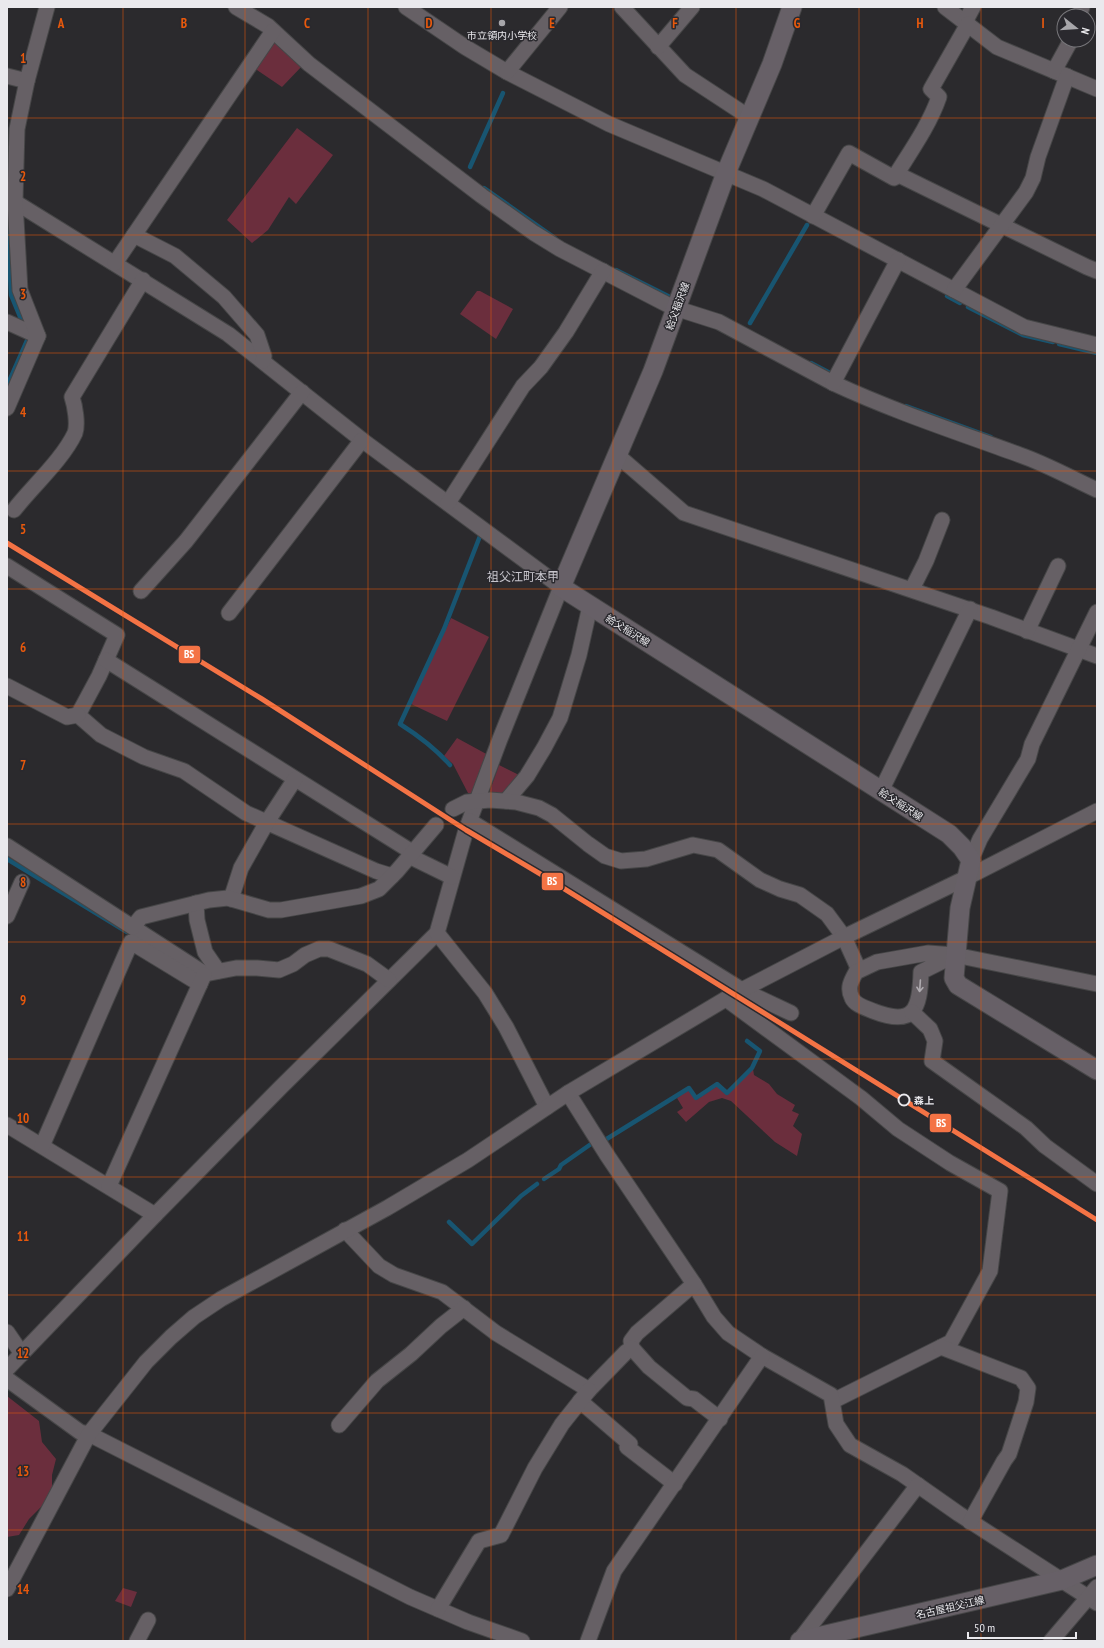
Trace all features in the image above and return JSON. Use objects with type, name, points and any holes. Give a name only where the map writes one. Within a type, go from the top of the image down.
[{"type":"main road","name":"給父稲沢線","points":[[792,7],[772,64],[726,173],[653,371],[561,587],[949,834],[962,847],[968,869]]},
{"type":"main road","points":[[968,869],[960,908],[955,955],[954,978],[958,985],[1097,1070]]},
{"type":"main road","name":"名古屋祖父江線","points":[[800,1641],[1062,1580],[1097,1565]]},
{"type":"street","points":[[7,408],[38,336],[20,290],[11,199],[17,129],[27,81],[46,7]]},
{"type":"street","points":[[236,7],[268,26],[309,64],[482,196],[534,233],[560,249],[676,308],[719,322],[832,383],[957,433],[1021,455],[1097,490]]},
{"type":"street","points":[[406,7],[465,47],[507,72],[609,124],[763,189],[1024,327],[1097,345]]},
{"type":"street","points":[[507,72],[560,7]]},
{"type":"street","points":[[622,7],[685,75],[749,117]]},
{"type":"street","points":[[658,47],[692,7]]},
{"type":"street","points":[[945,7],[997,47],[1097,89]]},
{"type":"street","points":[[813,216],[849,153],[894,178],[926,127],[937,104],[939,97],[931,89],[973,7]]},
{"type":"street","points":[[115,263],[274,31]]},
{"type":"street","points":[[954,290],[1026,192],[1033,178],[1060,73],[1068,48]]},
{"type":"street","points":[[7,76],[27,81]]},
{"type":"street","points":[[897,174],[1087,267],[1097,270]]},
{"type":"street","points":[[7,1370],[155,1215],[437,932],[452,877],[477,801],[561,587],[362,440],[228,334],[11,199]]},
{"type":"street","points":[[134,235],[175,256],[224,297],[258,335],[264,356],[263,361]]},
{"type":"street","points":[[832,383],[898,260]]},
{"type":"street","points":[[448,503],[523,386],[541,367],[566,332],[603,271]]},
{"type":"street","points":[[14,510],[58,458],[75,432],[75,408],[72,397],[143,280]]},
{"type":"street","points":[[7,322],[38,336]]},
{"type":"street","points":[[141,591],[186,541],[302,392]]},
{"type":"street","points":[[229,613],[362,440]]},
{"type":"street","points":[[617,455],[684,513],[970,609],[1097,656]]},
{"type":"street","points":[[912,589],[926,561],[942,520]]},
{"type":"street","points":[[7,566],[117,635],[99,676],[78,715]]},
{"type":"street","points":[[1027,631],[1058,566]]},
{"type":"street","points":[[506,801],[527,776],[560,718],[579,655],[590,606]]},
{"type":"street","points":[[881,791],[970,609]]},
{"type":"street","points":[[968,869],[980,838],[1028,759],[1032,744],[1097,612]]},
{"type":"street","points":[[106,660],[411,854],[452,877]]},
{"type":"street","points":[[7,686],[67,717],[78,715]]},
{"type":"street","points":[[78,715],[101,735],[144,757],[184,771],[246,813],[376,871],[392,876]]},
{"type":"street","points":[[231,899],[241,868],[267,822],[295,779]]},
{"type":"street","points":[[454,809],[467,802],[477,801],[516,802],[539,808],[552,815],[605,856],[621,861],[646,859],[693,845],[718,850],[760,880],[780,889],[800,895],[827,914],[844,937],[859,970]]},
{"type":"street","points":[[7,1589],[89,1434],[146,1362],[194,1317],[221,1299],[387,1208],[468,1160],[568,1093],[742,990],[844,937],[968,869],[1097,811]]},
{"type":"street","points":[[470,821],[742,990],[791,1013]]},
{"type":"street","points":[[133,928],[141,917],[209,900],[231,899],[269,910],[281,910],[361,896],[379,889],[436,825]]},
{"type":"street","points":[[7,846],[208,977]]},
{"type":"street","points":[[7,916],[22,882]]},
{"type":"street","points":[[108,1186],[208,977],[205,952],[197,920],[196,903]]},
{"type":"street","points":[[437,932],[485,993],[506,1027],[546,1107]]},
{"type":"street","points":[[42,1146],[132,942],[208,977],[236,968],[279,970],[319,949],[329,949],[367,964],[389,980]]},
{"type":"street","points":[[955,955],[921,972],[919,997],[916,1008],[902,1018],[888,1016],[861,1006],[852,999],[849,988],[856,972],[859,970],[877,962],[928,953],[955,955],[1097,984]]},
{"type":"street","points":[[726,999],[861,1098],[898,1129],[950,1163],[1000,1191],[990,1271],[951,1342],[833,1401]]},
{"type":"street","points":[[912,1012],[930,1029],[935,1041],[932,1061],[1026,1128],[1045,1146],[1097,1184]]},
{"type":"street","points":[[568,1093],[607,1155],[694,1284],[714,1317],[728,1333],[762,1356],[831,1395],[836,1424],[850,1445],[902,1474],[970,1522],[1062,1580],[1094,1596],[1051,1641]]},
{"type":"street","points":[[7,1125],[155,1215]]},
{"type":"street","points":[[345,1230],[379,1266],[394,1275],[442,1292],[584,1396],[630,1444],[627,1447],[675,1484]]},
{"type":"street","points":[[694,1284],[637,1333],[631,1341],[632,1348],[649,1367],[687,1398],[694,1399],[720,1419]]},
{"type":"street","points":[[339,1425],[377,1381],[464,1308]]},
{"type":"street","points":[[7,1332],[22,1354]]},
{"type":"street","points":[[941,1347],[1021,1378],[1028,1388],[1026,1402],[1009,1454],[970,1522]]},
{"type":"street","points":[[438,1609],[480,1541],[501,1535],[535,1468],[562,1424],[584,1396],[626,1352],[632,1348]]},
{"type":"street","points":[[588,1641],[614,1572],[762,1356]]},
{"type":"street","points":[[7,1379],[80,1432],[89,1434],[410,1597],[468,1622],[522,1641]]},
{"type":"street","points":[[800,1641],[918,1485]]},
{"type":"street","points":[[137,1641],[148,1620]]},
{"type":"shaded area","points":[[274,40],[304,64],[282,87],[254,68]]},
{"type":"shaded area","points":[[297,128],[333,155],[296,204],[289,197],[268,230],[252,243],[227,220]]},
{"type":"shaded area","points":[[477,291],[480,291],[513,309],[496,339],[460,314]]},
{"type":"shaded area","points":[[451,618],[489,637],[447,721],[411,704]]},
{"type":"shaded area","points":[[457,738],[490,756],[475,795],[468,793],[453,764],[444,756]]},
{"type":"shaded area","points":[[499,765],[523,777],[504,797],[488,796]]},
{"type":"shaded area","points":[[753,1069],[754,1075],[769,1084],[777,1094],[795,1105],[792,1111],[799,1114],[793,1126],[802,1134],[797,1156],[775,1142],[731,1101],[722,1098],[709,1102],[686,1122],[677,1112],[683,1108],[677,1098],[688,1090],[696,1100],[717,1086],[727,1095]]},
{"type":"shaded area","points":[[7,1396],[39,1421],[42,1442],[56,1459],[52,1475],[52,1496],[29,1519],[19,1535],[7,1537]]},
{"type":"shaded area","points":[[123,1588],[137,1592],[131,1607],[115,1601]]},
{"type":"waterway","points":[[470,167],[503,93]]},
{"type":"waterway","points":[[484,188],[555,238]]},
{"type":"waterway","points":[[7,214],[11,295],[23,324]]},
{"type":"waterway","points":[[750,323],[807,225]]},
{"type":"waterway","points":[[616,270],[670,297]]},
{"type":"waterway","points":[[947,296],[960,303]]},
{"type":"waterway","points":[[968,307],[1023,335],[1053,342]]},
{"type":"waterway","points":[[7,386],[29,336]]},
{"type":"waterway","points":[[1059,344],[1097,353]]},
{"type":"waterway","points":[[811,363],[832,374]]},
{"type":"waterway","points":[[906,406],[991,437]]},
{"type":"waterway","points":[[450,765],[439,753],[400,724],[444,629],[480,536]]},
{"type":"waterway","points":[[7,859],[127,932]]},
{"type":"waterway","points":[[605,1140],[689,1088],[696,1098],[717,1084],[727,1093],[752,1068],[760,1051],[747,1041]]},
{"type":"waterway","points":[[544,1179],[591,1144]]},
{"type":"waterway","points":[[449,1222],[472,1244],[521,1196],[537,1184]]},
{"type":"transit line","name":"BS","points":[[7,543],[262,699],[466,830],[542,875],[1097,1220]]},
{"type":"place","name":"市立領内小学校","points":[[502,23]]},
{"type":"place","name":"森上","points":[[904,1100]]},
{"type":"district","name":"祖父江町本甲","points":[[523,577]]}]
